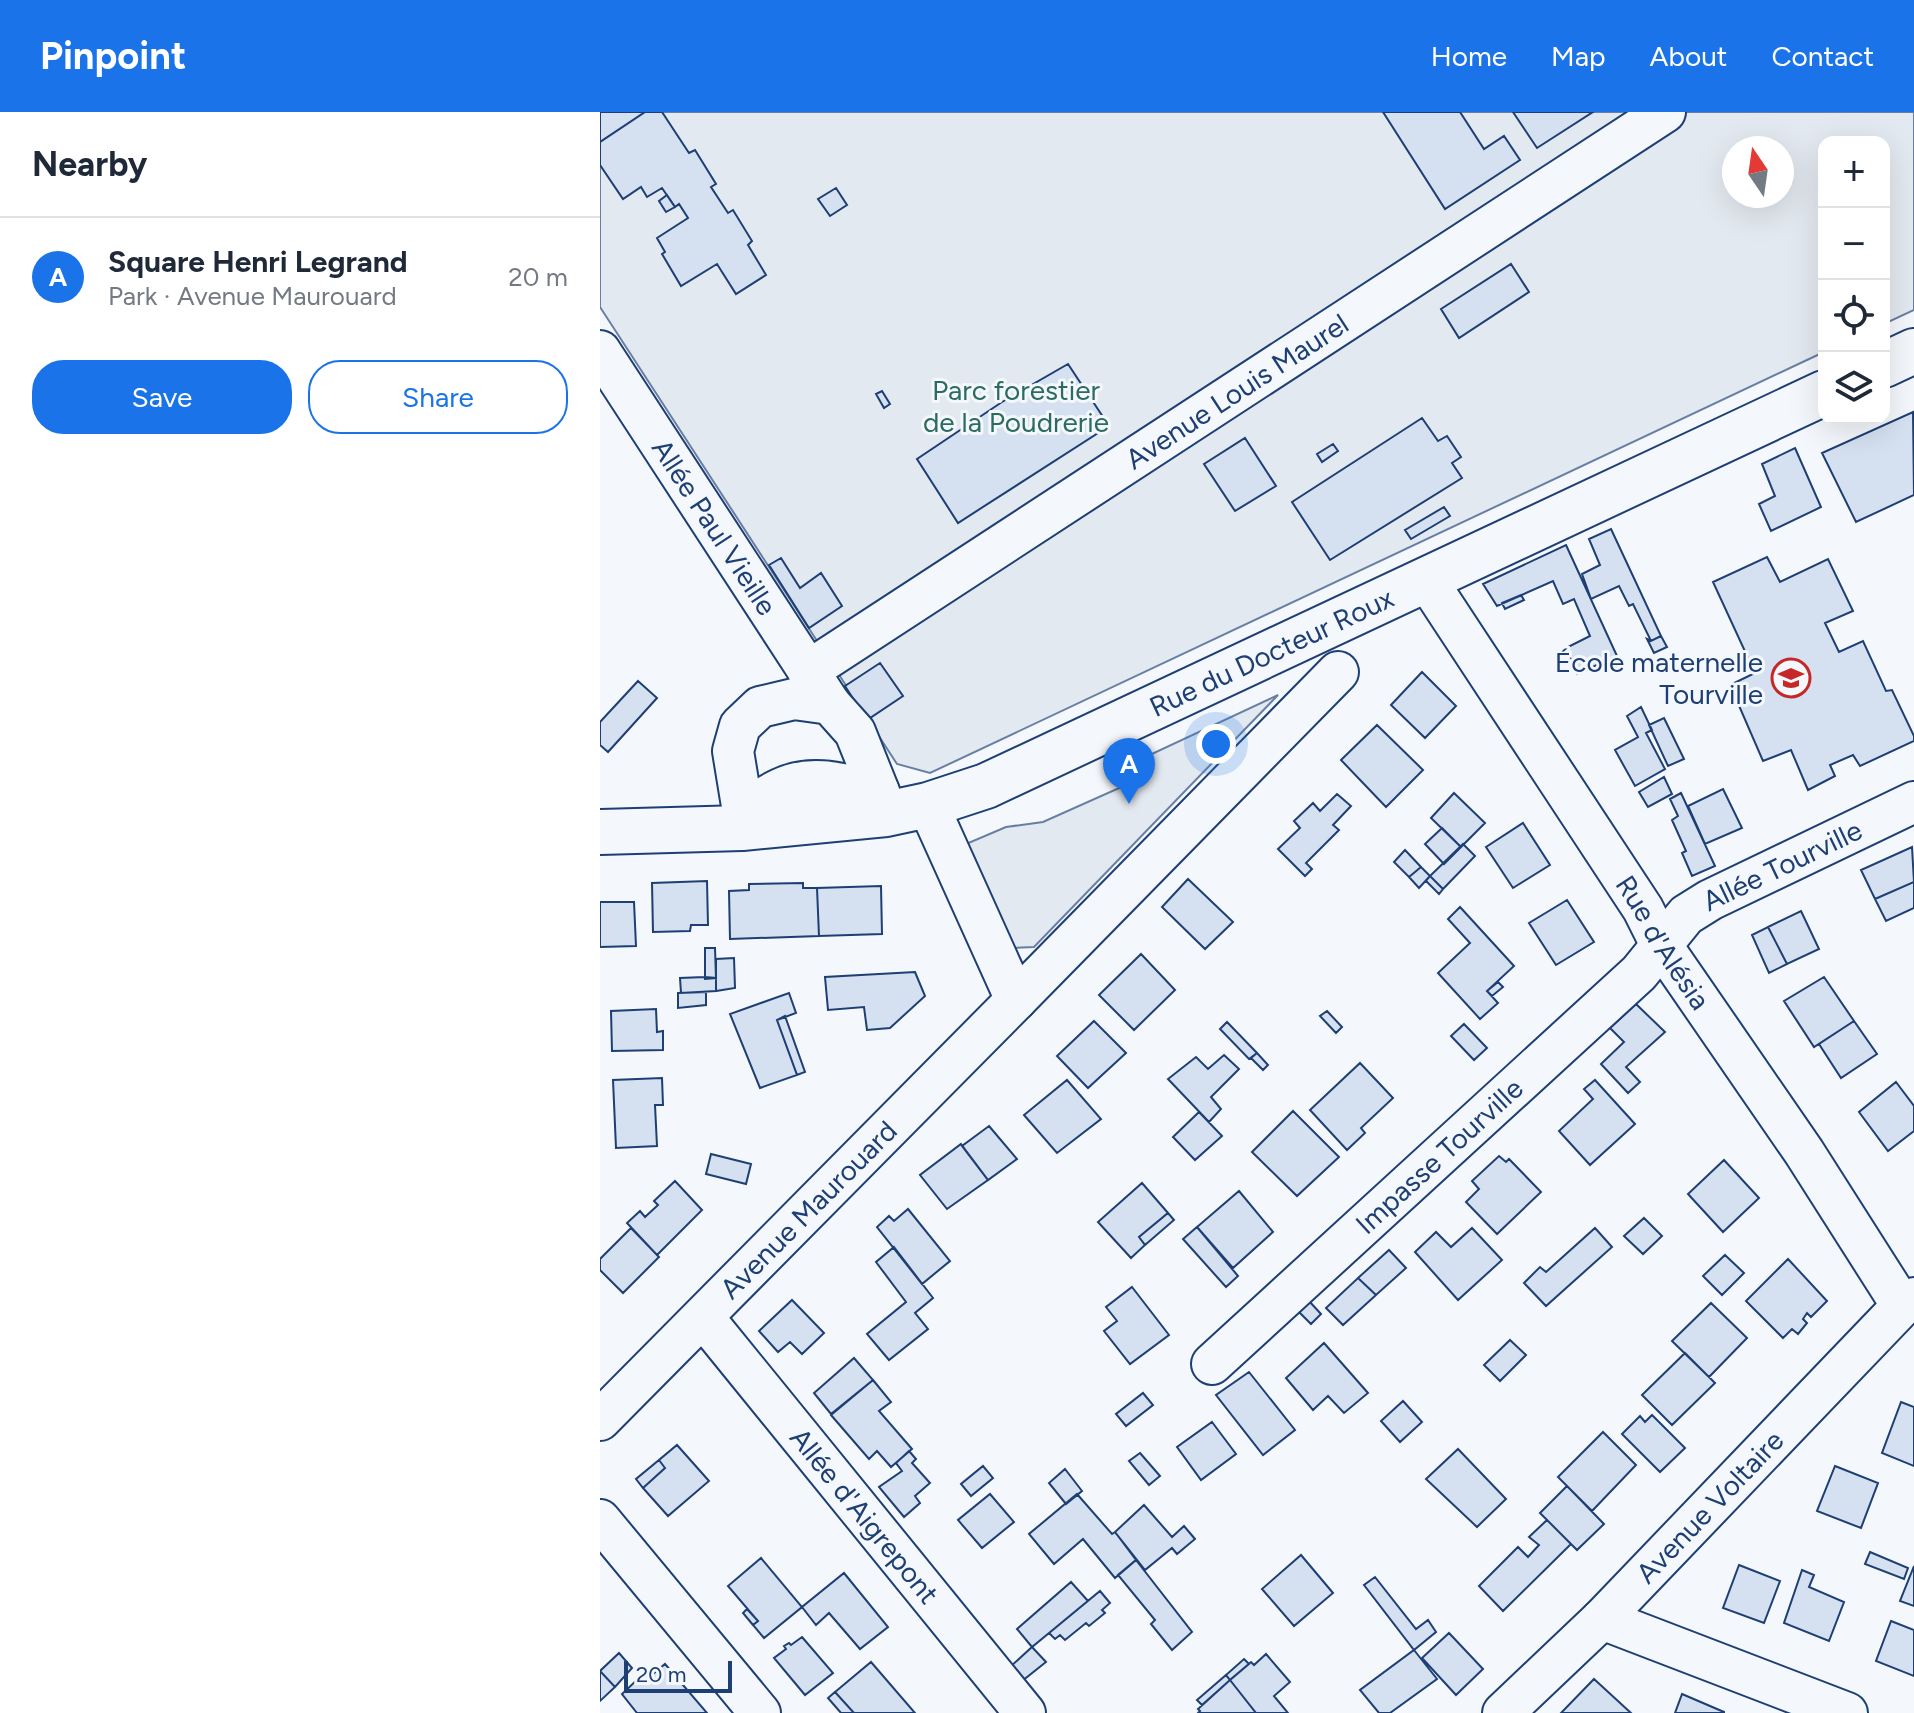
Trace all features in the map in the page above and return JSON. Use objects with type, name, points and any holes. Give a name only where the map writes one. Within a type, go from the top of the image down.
[{"type":"main road","points":[[1890,362],[1914,351]]},
{"type":"main road","name":"Rue du Docteur Roux","points":[[600,832],[742,820],[883,803],[928,805],[986,786],[1818,396]]},
{"type":"street","name":"Avenue Louis Maurel","points":[[808,671],[1665,112]]},
{"type":"street","name":"Allée Paul Vieille","points":[[600,351],[830,704],[855,732],[883,803]]},
{"type":"street","name":"Rue d'Alésia","points":[[1426,579],[1643,909],[1660,943],[1908,1302]]},
{"type":"street","name":"Avenue Maurouard","points":[[600,1420],[1338,672]]},
{"type":"street","points":[[742,820],[733,751],[740,726],[760,707],[794,699],[830,704]]},
{"type":"street","name":"Allée Tourville","points":[[1660,943],[1686,915],[1710,900],[1914,802]]},
{"type":"street","points":[[928,805],[1016,1000]]},
{"type":"street","name":"Impasse Tourville","points":[[1212,1364],[1639,973],[1660,943]]},
{"type":"street","name":"Avenue Voltaire","points":[[1503,1713],[1602,1619],[1908,1302]]},
{"type":"street","name":"Allée d'Aigrepont","points":[[703,1317],[1025,1713]]},
{"type":"street","points":[[600,1520],[760,1713]]},
{"type":"street","points":[[1602,1619],[1847,1713]]},
{"type":"green space","name":"Parc forestier de la Poudrerie","points":[[600,112],[1914,112],[1914,310],[1890,321],[1890,136],[1818,136],[1818,355],[930,773],[897,764],[600,307]]},
{"type":"green space","points":[[1278,695],[1034,947],[1013,948],[966,844],[1006,827],[1043,822],[1126,785],[1141,759]]},
{"type":"building","points":[[600,112],[645,112],[600,142]]},
{"type":"building","points":[[645,112],[662,112],[689,153],[695,150],[716,184],[711,187],[728,213],[733,210],[752,241],[748,245],[766,275],[736,294],[717,264],[681,286],[662,254],[665,252],[657,238],[688,218],[679,204],[675,207],[662,188],[647,197],[641,187],[623,199],[600,165],[600,142]]},
{"type":"building","points":[[1383,112],[1460,112],[1484,149],[1504,136],[1520,160],[1445,209]]},
{"type":"building","points":[[1513,112],[1593,112],[1537,148]]},
{"type":"building","points":[[836,188],[847,205],[830,216],[818,199]]},
{"type":"building","points":[[667,195],[675,207],[666,212],[659,201]]},
{"type":"building","points":[[1511,264],[1529,292],[1459,338],[1441,309]]},
{"type":"building","points":[[1068,364],[1109,426],[958,523],[917,459],[1002,402]]},
{"type":"building","points":[[882,391],[890,404],[884,408],[876,394]]},
{"type":"building","points":[[1913,412],[1914,495],[1856,522],[1822,453]]},
{"type":"building","points":[[1422,418],[1438,441],[1447,436],[1461,457],[1452,463],[1462,478],[1330,560],[1292,502]]},
{"type":"building","points":[[1245,438],[1276,486],[1235,511],[1204,464]]},
{"type":"building","points":[[1333,444],[1338,451],[1322,462],[1317,454]]},
{"type":"building","points":[[1795,448],[1821,507],[1771,531],[1759,504],[1775,496],[1762,464]]},
{"type":"building","points":[[1444,507],[1450,516],[1411,539],[1405,530]]},
{"type":"building","points":[[1611,529],[1661,636],[1651,641],[1633,604],[1629,606],[1619,586],[1591,599],[1582,574],[1600,565],[1589,539]]},
{"type":"building","points":[[1566,545],[1617,656],[1577,674],[1566,648],[1590,636],[1574,599],[1563,604],[1553,581],[1497,606],[1483,584]]},
{"type":"building","points":[[1767,557],[1780,582],[1828,559],[1853,611],[1825,623],[1839,652],[1863,641],[1886,691],[1892,690],[1914,736],[1914,741],[1860,766],[1853,755],[1830,765],[1835,776],[1808,790],[1791,750],[1763,761],[1730,685],[1755,673],[1713,582]]},
{"type":"building","points":[[781,558],[800,588],[821,573],[842,606],[809,628],[769,565]]},
{"type":"building","points":[[1521,595],[1524,600],[1505,609],[1502,603]]},
{"type":"building","points":[[1661,636],[1667,647],[1654,653],[1647,639],[1651,641]]},
{"type":"building","points":[[880,663],[903,696],[867,720],[845,686]]},
{"type":"building","points":[[1422,672],[1456,706],[1425,738],[1391,705]]},
{"type":"building","points":[[638,681],[657,698],[608,752],[600,745],[600,722]]},
{"type":"building","points":[[1641,707],[1652,730],[1646,733],[1665,769],[1635,786],[1615,750],[1638,737],[1627,716]]},
{"type":"building","points":[[1664,718],[1684,759],[1668,766],[1649,725]]},
{"type":"building","points":[[1377,725],[1423,770],[1386,807],[1341,760]]},
{"type":"building","points":[[1664,777],[1672,794],[1648,807],[1639,792]]},
{"type":"building","points":[[1723,789],[1742,828],[1705,844],[1688,806]]},
{"type":"building","points":[[1454,793],[1485,823],[1461,847],[1431,818]]},
{"type":"building","points":[[1681,793],[1715,866],[1692,876],[1682,853],[1686,851],[1672,820],[1678,816],[1670,799]]},
{"type":"building","points":[[1337,794],[1351,806],[1333,825],[1339,830],[1306,863],[1312,869],[1305,876],[1278,849],[1300,828],[1294,821],[1313,803],[1320,811]]},
{"type":"building","points":[[1523,823],[1550,865],[1513,888],[1486,847]]},
{"type":"building","points":[[1442,828],[1461,847],[1444,864],[1425,844]]},
{"type":"building","points":[[1463,844],[1475,856],[1443,889],[1430,876]]},
{"type":"building","points":[[1912,847],[1914,882],[1875,899],[1861,870]]},
{"type":"building","points":[[1405,850],[1421,867],[1409,877],[1394,862]]},
{"type":"building","points":[[1421,867],[1430,876],[1419,888],[1409,877]]},
{"type":"building","points":[[1430,876],[1443,889],[1439,894],[1426,881]]},
{"type":"building","points":[[1188,879],[1233,922],[1205,949],[1162,907]]},
{"type":"building","points":[[707,881],[708,925],[691,925],[690,931],[653,932],[652,883]]},
{"type":"building","points":[[1914,882],[1914,908],[1886,921],[1875,899]]},
{"type":"building","points":[[803,883],[803,888],[817,888],[819,936],[730,939],[729,891],[749,890],[749,884]]},
{"type":"building","points":[[881,886],[882,934],[819,936],[817,888]]},
{"type":"building","points":[[1567,900],[1594,942],[1556,965],[1529,923]]},
{"type":"building","points":[[600,902],[634,902],[636,946],[600,947]]},
{"type":"building","points":[[1460,907],[1514,966],[1487,991],[1498,1003],[1480,1019],[1438,973],[1470,943],[1448,919]]},
{"type":"building","points":[[1801,911],[1819,949],[1787,964],[1768,927]]},
{"type":"building","points":[[1768,927],[1787,964],[1769,973],[1752,935]]},
{"type":"building","points":[[705,948],[715,948],[716,978],[705,979]]},
{"type":"building","points":[[1141,954],[1175,990],[1134,1030],[1099,995]]},
{"type":"building","points":[[734,958],[735,988],[716,991],[716,959]]},
{"type":"building","points":[[915,972],[925,996],[890,1028],[867,1030],[864,1007],[828,1010],[825,977]]},
{"type":"building","points":[[1824,977],[1854,1021],[1814,1047],[1784,1001]]},
{"type":"building","points":[[680,978],[716,978],[716,991],[681,993]]},
{"type":"building","points":[[1498,982],[1503,987],[1492,996],[1487,991]]},
{"type":"building","points":[[706,992],[706,1005],[678,1008],[678,993]]},
{"type":"building","points":[[789,993],[796,1013],[777,1020],[797,1075],[760,1088],[730,1014]]},
{"type":"building","points":[[1636,1004],[1665,1032],[1626,1067],[1640,1082],[1628,1093],[1601,1064],[1624,1042],[1610,1028]]},
{"type":"building","points":[[656,1009],[657,1032],[663,1031],[663,1050],[612,1051],[611,1011]]},
{"type":"building","points":[[1327,1011],[1342,1027],[1336,1033],[1320,1016]]},
{"type":"building","points":[[785,1016],[805,1072],[797,1075],[777,1020]]},
{"type":"building","points":[[1094,1021],[1126,1053],[1088,1088],[1057,1056]]},
{"type":"building","points":[[1854,1021],[1877,1054],[1841,1078],[1819,1044]]},
{"type":"building","points":[[1227,1022],[1257,1053],[1249,1059],[1220,1029]]},
{"type":"building","points":[[1464,1024],[1487,1048],[1474,1060],[1451,1036]]},
{"type":"building","points":[[1257,1053],[1268,1065],[1263,1070],[1251,1058]]},
{"type":"building","points":[[1224,1055],[1239,1069],[1211,1097],[1221,1109],[1209,1122],[1168,1079],[1196,1057],[1208,1069]]},
{"type":"building","points":[[1360,1063],[1393,1098],[1361,1128],[1365,1133],[1347,1150],[1310,1110]]},
{"type":"building","points":[[662,1078],[663,1105],[655,1105],[657,1146],[616,1148],[613,1080]]},
{"type":"building","points":[[1067,1080],[1101,1119],[1057,1153],[1024,1115]]},
{"type":"building","points":[[1595,1080],[1635,1124],[1590,1165],[1559,1131],[1593,1099],[1584,1089]]},
{"type":"building","points":[[1896,1082],[1914,1106],[1914,1131],[1888,1151],[1859,1112]]},
{"type":"building","points":[[1293,1111],[1339,1157],[1297,1196],[1252,1152]]},
{"type":"building","points":[[1199,1112],[1222,1136],[1195,1160],[1173,1137]]},
{"type":"building","points":[[989,1126],[1017,1159],[988,1180],[962,1146]]},
{"type":"building","points":[[961,1144],[988,1180],[947,1209],[920,1175]]},
{"type":"building","points":[[711,1154],[751,1164],[746,1184],[706,1174]]},
{"type":"building","points":[[1499,1156],[1506,1162],[1509,1159],[1541,1192],[1497,1234],[1466,1202],[1479,1189],[1472,1181]]},
{"type":"building","points":[[1724,1160],[1759,1198],[1723,1232],[1688,1194]]},
{"type":"building","points":[[675,1181],[702,1210],[657,1255],[627,1223],[640,1211],[645,1217],[658,1205],[654,1201]]},
{"type":"building","points":[[1142,1183],[1168,1213],[1139,1237],[1145,1245],[1131,1258],[1098,1222]]},
{"type":"building","points":[[1239,1191],[1273,1232],[1233,1268],[1197,1227]]},
{"type":"building","points":[[908,1209],[950,1261],[922,1284],[877,1227],[889,1216],[894,1221]]},
{"type":"building","points":[[1168,1213],[1174,1220],[1145,1245],[1139,1237]]},
{"type":"building","points":[[1644,1218],[1662,1236],[1643,1254],[1624,1236]]},
{"type":"building","points":[[1197,1227],[1238,1276],[1226,1287],[1183,1239]]},
{"type":"building","points":[[631,1228],[659,1257],[623,1293],[600,1270],[600,1259]]},
{"type":"building","points":[[1472,1228],[1502,1260],[1458,1300],[1415,1252],[1436,1232],[1451,1247]]},
{"type":"building","points":[[1595,1228],[1612,1247],[1546,1306],[1524,1283],[1540,1267],[1546,1272]]},
{"type":"building","points":[[894,1247],[933,1298],[915,1313],[928,1329],[889,1360],[867,1334],[906,1302],[876,1262]]},
{"type":"building","points":[[1389,1250],[1406,1268],[1376,1295],[1358,1278]]},
{"type":"building","points":[[1725,1255],[1744,1273],[1722,1295],[1703,1276]]},
{"type":"building","points":[[1788,1259],[1827,1301],[1811,1317],[1807,1313],[1803,1319],[1807,1323],[1798,1334],[1792,1329],[1783,1338],[1746,1301]]},
{"type":"building","points":[[1358,1278],[1376,1295],[1343,1325],[1326,1308]]},
{"type":"building","points":[[1132,1287],[1169,1335],[1130,1364],[1104,1331],[1117,1321],[1106,1307]]},
{"type":"building","points":[[792,1300],[824,1333],[802,1354],[790,1342],[778,1352],[759,1331]]},
{"type":"building","points":[[1309,1301],[1321,1314],[1311,1324],[1298,1311]]},
{"type":"building","points":[[1711,1303],[1747,1338],[1709,1377],[1672,1341]]},
{"type":"building","points":[[1510,1340],[1526,1355],[1500,1381],[1484,1365]]},
{"type":"building","points":[[1324,1343],[1368,1393],[1344,1413],[1328,1396],[1313,1410],[1286,1378]]},
{"type":"building","points":[[1685,1353],[1715,1383],[1672,1425],[1642,1395]]},
{"type":"building","points":[[854,1358],[873,1380],[831,1414],[814,1393]]},
{"type":"building","points":[[1249,1372],[1295,1430],[1263,1455],[1216,1395]]},
{"type":"building","points":[[873,1380],[891,1402],[879,1411],[912,1449],[891,1467],[877,1451],[869,1459],[831,1415]]},
{"type":"building","points":[[1143,1393],[1153,1405],[1126,1426],[1116,1414]]},
{"type":"building","points":[[1403,1401],[1422,1422],[1400,1442],[1381,1421]]},
{"type":"building","points":[[1901,1402],[1914,1407],[1914,1466],[1882,1453]]},
{"type":"building","points":[[1652,1415],[1685,1448],[1660,1472],[1622,1434],[1640,1416],[1645,1422]]},
{"type":"building","points":[[1212,1422],[1236,1454],[1201,1480],[1177,1447]]},
{"type":"building","points":[[1603,1432],[1636,1465],[1592,1511],[1558,1477]]},
{"type":"building","points":[[677,1445],[709,1481],[668,1516],[643,1488],[665,1468],[659,1460]]},
{"type":"building","points":[[1458,1449],[1506,1499],[1477,1527],[1426,1479]]},
{"type":"building","points":[[909,1451],[916,1459],[912,1463],[930,1483],[915,1496],[920,1503],[904,1517],[879,1487],[902,1471],[896,1463]]},
{"type":"building","points":[[1140,1453],[1160,1476],[1149,1485],[1129,1461]]},
{"type":"building","points":[[659,1460],[665,1468],[643,1488],[636,1479]]},
{"type":"building","points":[[983,1466],[993,1478],[971,1496],[961,1484]]},
{"type":"building","points":[[1835,1466],[1878,1483],[1861,1528],[1817,1511]]},
{"type":"building","points":[[1065,1469],[1082,1491],[1066,1504],[1049,1483]]},
{"type":"building","points":[[1567,1486],[1604,1524],[1577,1550],[1540,1513]]},
{"type":"building","points":[[990,1494],[1014,1522],[982,1548],[958,1520]]},
{"type":"building","points":[[1077,1494],[1112,1534],[1115,1532],[1136,1560],[1115,1578],[1083,1539],[1054,1564],[1029,1534]]},
{"type":"building","points":[[1144,1505],[1172,1537],[1184,1526],[1195,1539],[1177,1554],[1172,1548],[1145,1570],[1115,1532]]},
{"type":"building","points":[[1547,1520],[1571,1544],[1503,1611],[1479,1586],[1518,1547],[1528,1557],[1539,1545],[1529,1537]]},
{"type":"building","points":[[1870,1552],[1908,1568],[1904,1579],[1865,1564]]},
{"type":"building","points":[[1301,1555],[1333,1593],[1294,1626],[1262,1589]]},
{"type":"building","points":[[761,1558],[802,1607],[764,1638],[753,1625],[758,1621],[728,1586]]},
{"type":"building","points":[[1136,1560],[1192,1632],[1172,1650],[1151,1624],[1155,1620],[1118,1575]]},
{"type":"building","points":[[1739,1565],[1780,1581],[1764,1623],[1723,1608]]},
{"type":"building","points":[[1914,1566],[1914,1606],[1900,1601]]},
{"type":"building","points":[[1802,1570],[1814,1575],[1809,1587],[1844,1602],[1829,1641],[1784,1623]]},
{"type":"building","points":[[844,1573],[888,1627],[860,1649],[829,1613],[816,1625],[802,1607]]},
{"type":"building","points":[[1375,1577],[1416,1629],[1428,1620],[1436,1632],[1414,1650],[1364,1585]]},
{"type":"building","points":[[1071,1582],[1088,1601],[1032,1647],[1017,1629]]},
{"type":"building","points":[[1100,1591],[1110,1603],[1102,1610],[1105,1613],[1065,1640],[1060,1635],[1055,1639],[1049,1633]]},
{"type":"building","points":[[747,1609],[758,1621],[753,1625],[743,1613]]},
{"type":"building","points":[[1891,1621],[1914,1630],[1914,1676],[1876,1661]]},
{"type":"building","points":[[1449,1633],[1483,1669],[1456,1695],[1422,1658]]},
{"type":"building","points":[[802,1637],[833,1673],[805,1695],[774,1658],[786,1649],[784,1646]]},
{"type":"building","points":[[1032,1647],[1046,1662],[1022,1681],[1010,1667]]},
{"type":"building","points":[[1414,1650],[1437,1679],[1390,1713],[1379,1713],[1360,1690]]},
{"type":"building","points":[[619,1653],[632,1668],[615,1687],[600,1671]]},
{"type":"building","points":[[1266,1654],[1290,1682],[1274,1696],[1288,1713],[1256,1713],[1230,1680]]},
{"type":"building","points":[[1244,1659],[1249,1664],[1230,1680],[1226,1675]]},
{"type":"building","points":[[871,1662],[915,1713],[854,1713],[835,1692]]},
{"type":"building","points":[[665,1664],[707,1713],[637,1713],[622,1694],[642,1675],[647,1679]]},
{"type":"building","points":[[600,1671],[615,1687],[600,1701]]},
{"type":"building","points":[[1226,1675],[1230,1680],[1202,1705],[1197,1700]]},
{"type":"building","points":[[1594,1679],[1631,1713],[1561,1713]]},
{"type":"building","points":[[1230,1680],[1256,1713],[1198,1713],[1198,1709]]},
{"type":"building","points":[[835,1692],[854,1713],[841,1713],[828,1698]]},
{"type":"building","points":[[1682,1694],[1724,1712],[1724,1713],[1675,1713]]},
{"type":"place","name":"École maternelle Tourville","points":[[1791,678]]},
{"type":"place","name":"Square Henri Legrand","points":[[1129,804]]}]
